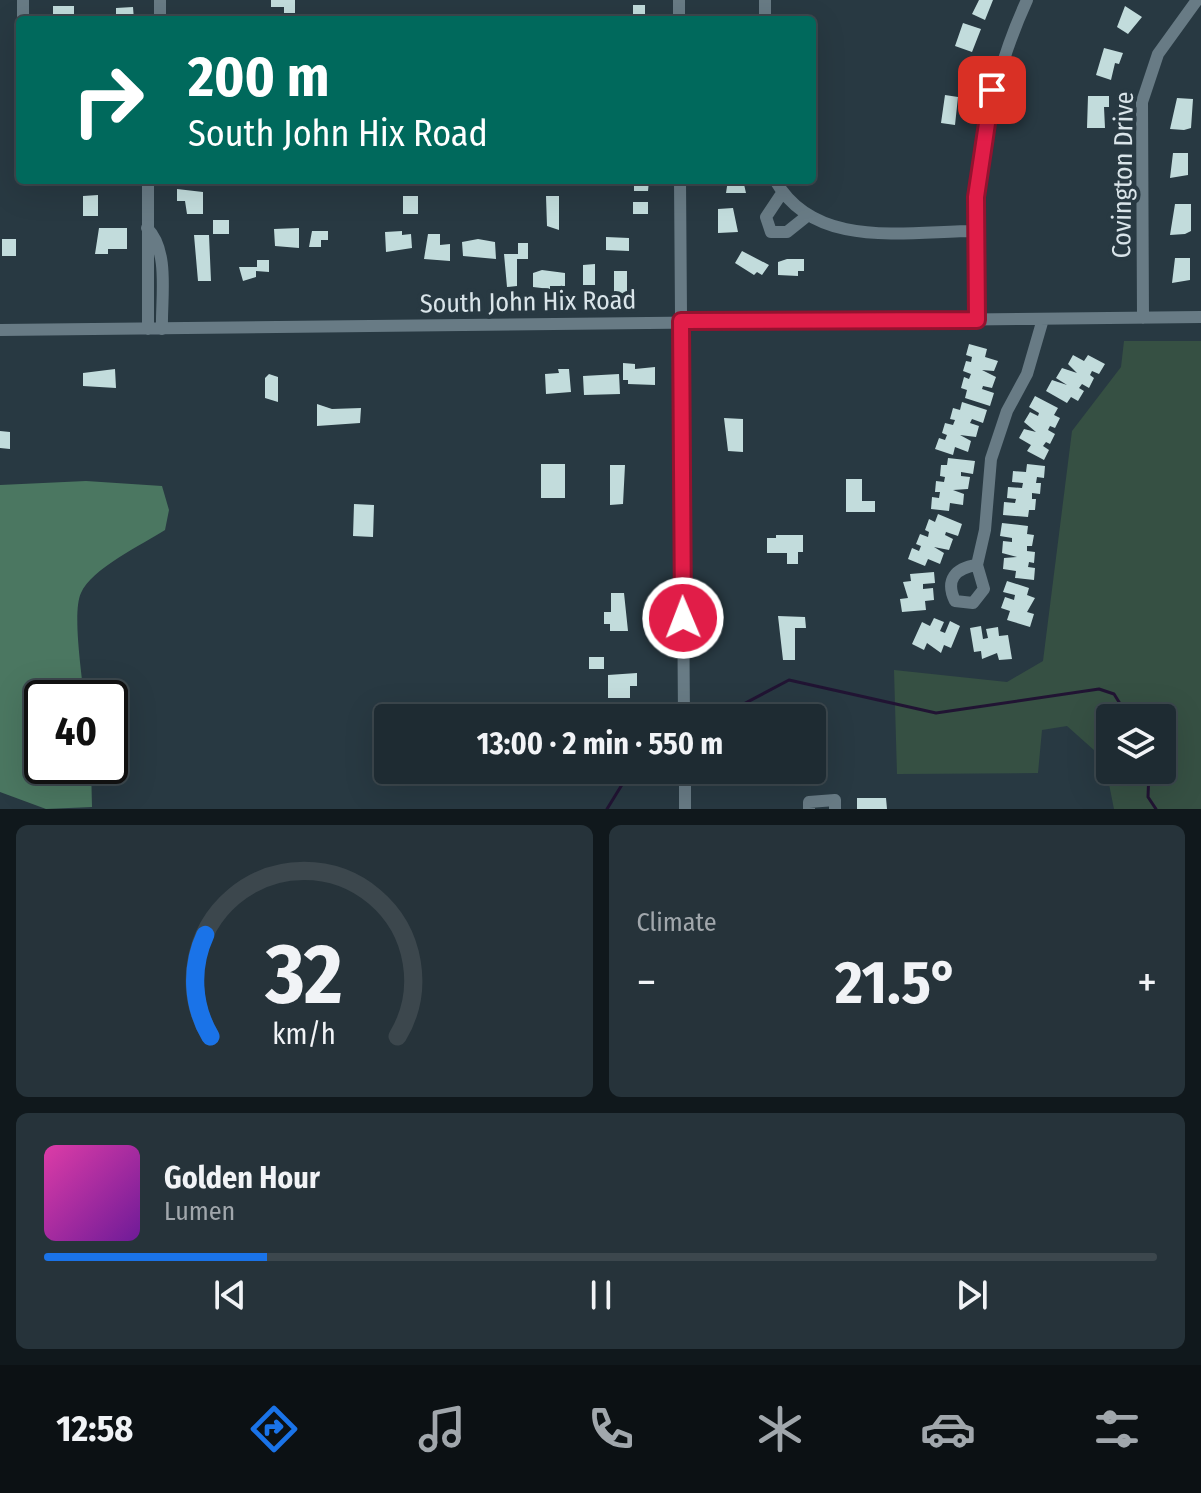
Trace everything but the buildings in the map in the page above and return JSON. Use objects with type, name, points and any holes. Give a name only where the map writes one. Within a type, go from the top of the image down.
[{"type":"street","points":[[977,320],[978,174],[987,114],[1002,59],[1027,0]]},
{"type":"street","name":"Covington Drive","points":[[1143,318],[1142,102],[1158,54],[1197,0]]},
{"type":"street","points":[[148,184],[148,329]]},
{"type":"street","points":[[680,184],[684,704]]},
{"type":"street","points":[[777,184],[782,193],[807,216],[848,231],[976,231]]},
{"type":"street","points":[[782,193],[766,217],[771,232],[787,232],[807,216]]},
{"type":"street","points":[[147,228],[154,235],[161,258],[162,329]]},
{"type":"street","name":"South John Hix Road","points":[[0,330],[1201,317]]},
{"type":"street","points":[[977,565],[985,530],[995,443],[1027,374],[1043,319]]},
{"type":"street","points":[[685,784],[685,809]]},
{"type":"street","points":[[809,809],[809,802],[835,800],[835,809]]},
{"type":"green space","points":[[1124,341],[1201,341],[1201,809],[1114,809],[1109,784],[1176,784],[1176,704],[1096,704],[1096,752],[1067,726],[1042,730],[1038,773],[897,774],[894,670],[1007,682],[1043,661],[1072,431],[1121,367]]},
{"type":"green space","points":[[86,481],[162,486],[169,510],[165,530],[106,566],[81,593],[77,629],[82,680],[24,680],[24,784],[91,784],[92,807],[46,809],[0,792],[0,485]]},
{"type":"waterway","points":[[744,704],[789,680],[936,713],[1099,689],[1114,694],[1120,704]]},
{"type":"waterway","points":[[607,809],[622,784]]},
{"type":"waterway","points":[[1148,784],[1148,797],[1156,809]]},
{"type":"route","points":[[683,618],[681,321],[977,320],[976,197],[980,152],[992,90]]}]
